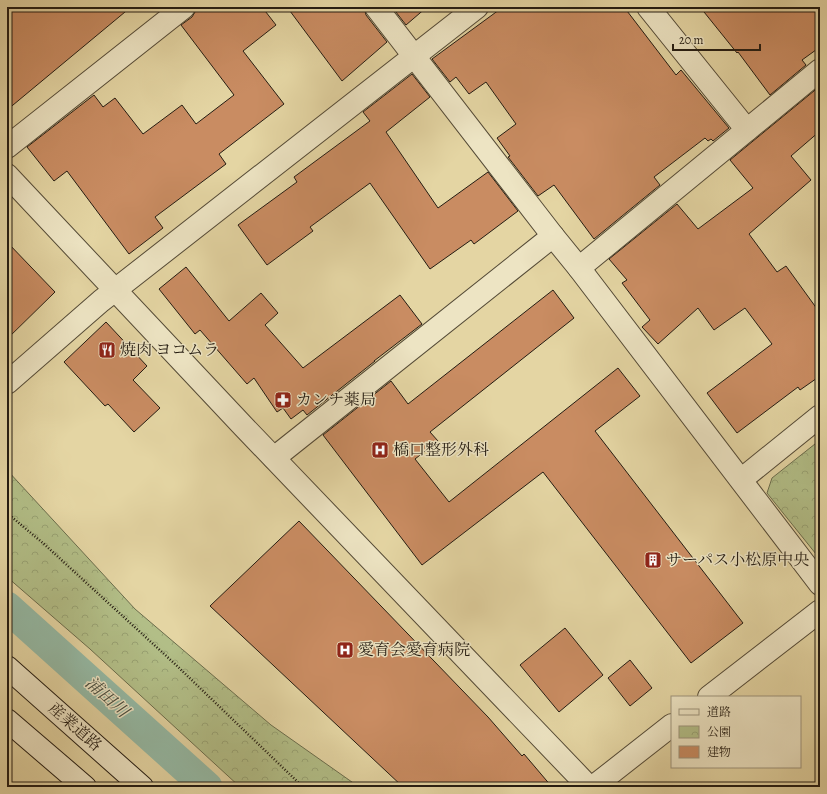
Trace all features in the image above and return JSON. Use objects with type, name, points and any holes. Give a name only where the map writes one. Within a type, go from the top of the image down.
[{"type":"street","points":[[7,146],[184,7]]},
{"type":"street","points":[[376,7],[742,479],[820,584]]},
{"type":"street","points":[[7,383],[84,315],[115,290],[477,7]]},
{"type":"street","points":[[648,7],[747,130]]},
{"type":"street","points":[[579,268],[820,70]]},
{"type":"street","points":[[7,175],[274,458],[589,787]]},
{"type":"street","points":[[274,458],[553,236]]},
{"type":"street","points":[[742,479],[820,416]]},
{"type":"street","points":[[710,696],[820,611]]},
{"type":"street","name":"産業道路","points":[[7,667],[142,787]]},
{"type":"street","points":[[7,720],[85,787]]},
{"type":"street","points":[[593,787],[671,726]]},
{"type":"path","points":[[7,513],[44,544],[175,664],[303,787]]},
{"type":"green space","points":[[820,440],[820,559],[767,493],[772,478]]},
{"type":"green space","points":[[7,470],[135,609],[271,725],[359,787],[240,787],[90,649],[7,577]]},
{"type":"building","points":[[7,7],[131,7],[7,110]]},
{"type":"building","points":[[196,7],[262,7],[276,25],[243,51],[284,104],[219,154],[226,164],[155,217],[163,228],[129,254],[67,171],[54,181],[27,147],[94,95],[103,107],[115,98],[143,134],[182,105],[196,124],[234,95],[181,25],[192,17]]},
{"type":"building","points":[[287,7],[364,7],[366,15],[387,42],[342,81]]},
{"type":"building","points":[[392,7],[427,7],[406,25]]},
{"type":"building","points":[[503,7],[624,7],[676,75],[681,70],[729,128],[713,141],[711,139],[708,141],[705,138],[654,177],[660,185],[594,239],[554,185],[538,196],[508,157],[510,156],[497,138],[516,124],[486,82],[469,94],[456,77],[450,82],[432,59]]},
{"type":"building","points":[[700,7],[820,7],[820,47],[802,60],[806,65],[770,95],[738,52],[737,53]]},
{"type":"building","points":[[412,74],[430,97],[386,132],[438,208],[488,172],[518,211],[474,244],[471,240],[430,269],[370,183],[310,227],[313,231],[267,265],[238,225],[297,182],[294,177],[370,121],[363,112]]},
{"type":"building","points":[[820,86],[820,131],[791,156],[811,180],[749,234],[777,272],[786,266],[820,313],[820,376],[800,390],[798,387],[737,433],[707,393],[772,344],[745,308],[714,330],[698,308],[658,344],[642,327],[650,320],[622,283],[627,280],[609,259],[677,204],[698,229],[753,188],[730,160]]},
{"type":"building","points":[[7,242],[55,292],[7,339]]},
{"type":"building","points":[[186,267],[229,321],[261,293],[278,313],[265,325],[303,368],[400,295],[422,324],[307,415],[303,410],[291,419],[283,408],[277,412],[254,378],[247,384],[200,330],[195,334],[159,289]]},
{"type":"building","points":[[553,290],[574,318],[430,432],[438,441],[415,459],[449,502],[618,368],[640,396],[595,431],[743,623],[691,663],[543,472],[422,565],[323,435],[391,381],[408,404]]},
{"type":"building","points":[[106,322],[147,366],[133,380],[160,408],[134,432],[108,404],[105,406],[64,362]]},
{"type":"building","points":[[299,521],[488,717],[522,756],[524,754],[552,787],[403,787],[210,606]]},
{"type":"building","points":[[565,628],[603,675],[559,712],[520,665]]},
{"type":"building","points":[[630,660],[652,688],[630,706],[608,678]]},
{"type":"waterway","name":"浦田川","points":[[7,607],[207,787]]},
{"type":"place","name":"焼肉 ヨコムラ","points":[[107,350]]},
{"type":"place","name":"カンナ薬局","points":[[283,400]]},
{"type":"place","name":"橋口整形外科","points":[[380,450]]},
{"type":"place","name":"サーパス小松原中央","points":[[653,560]]},
{"type":"place","name":"愛育会愛育病院","points":[[345,650]]}]
